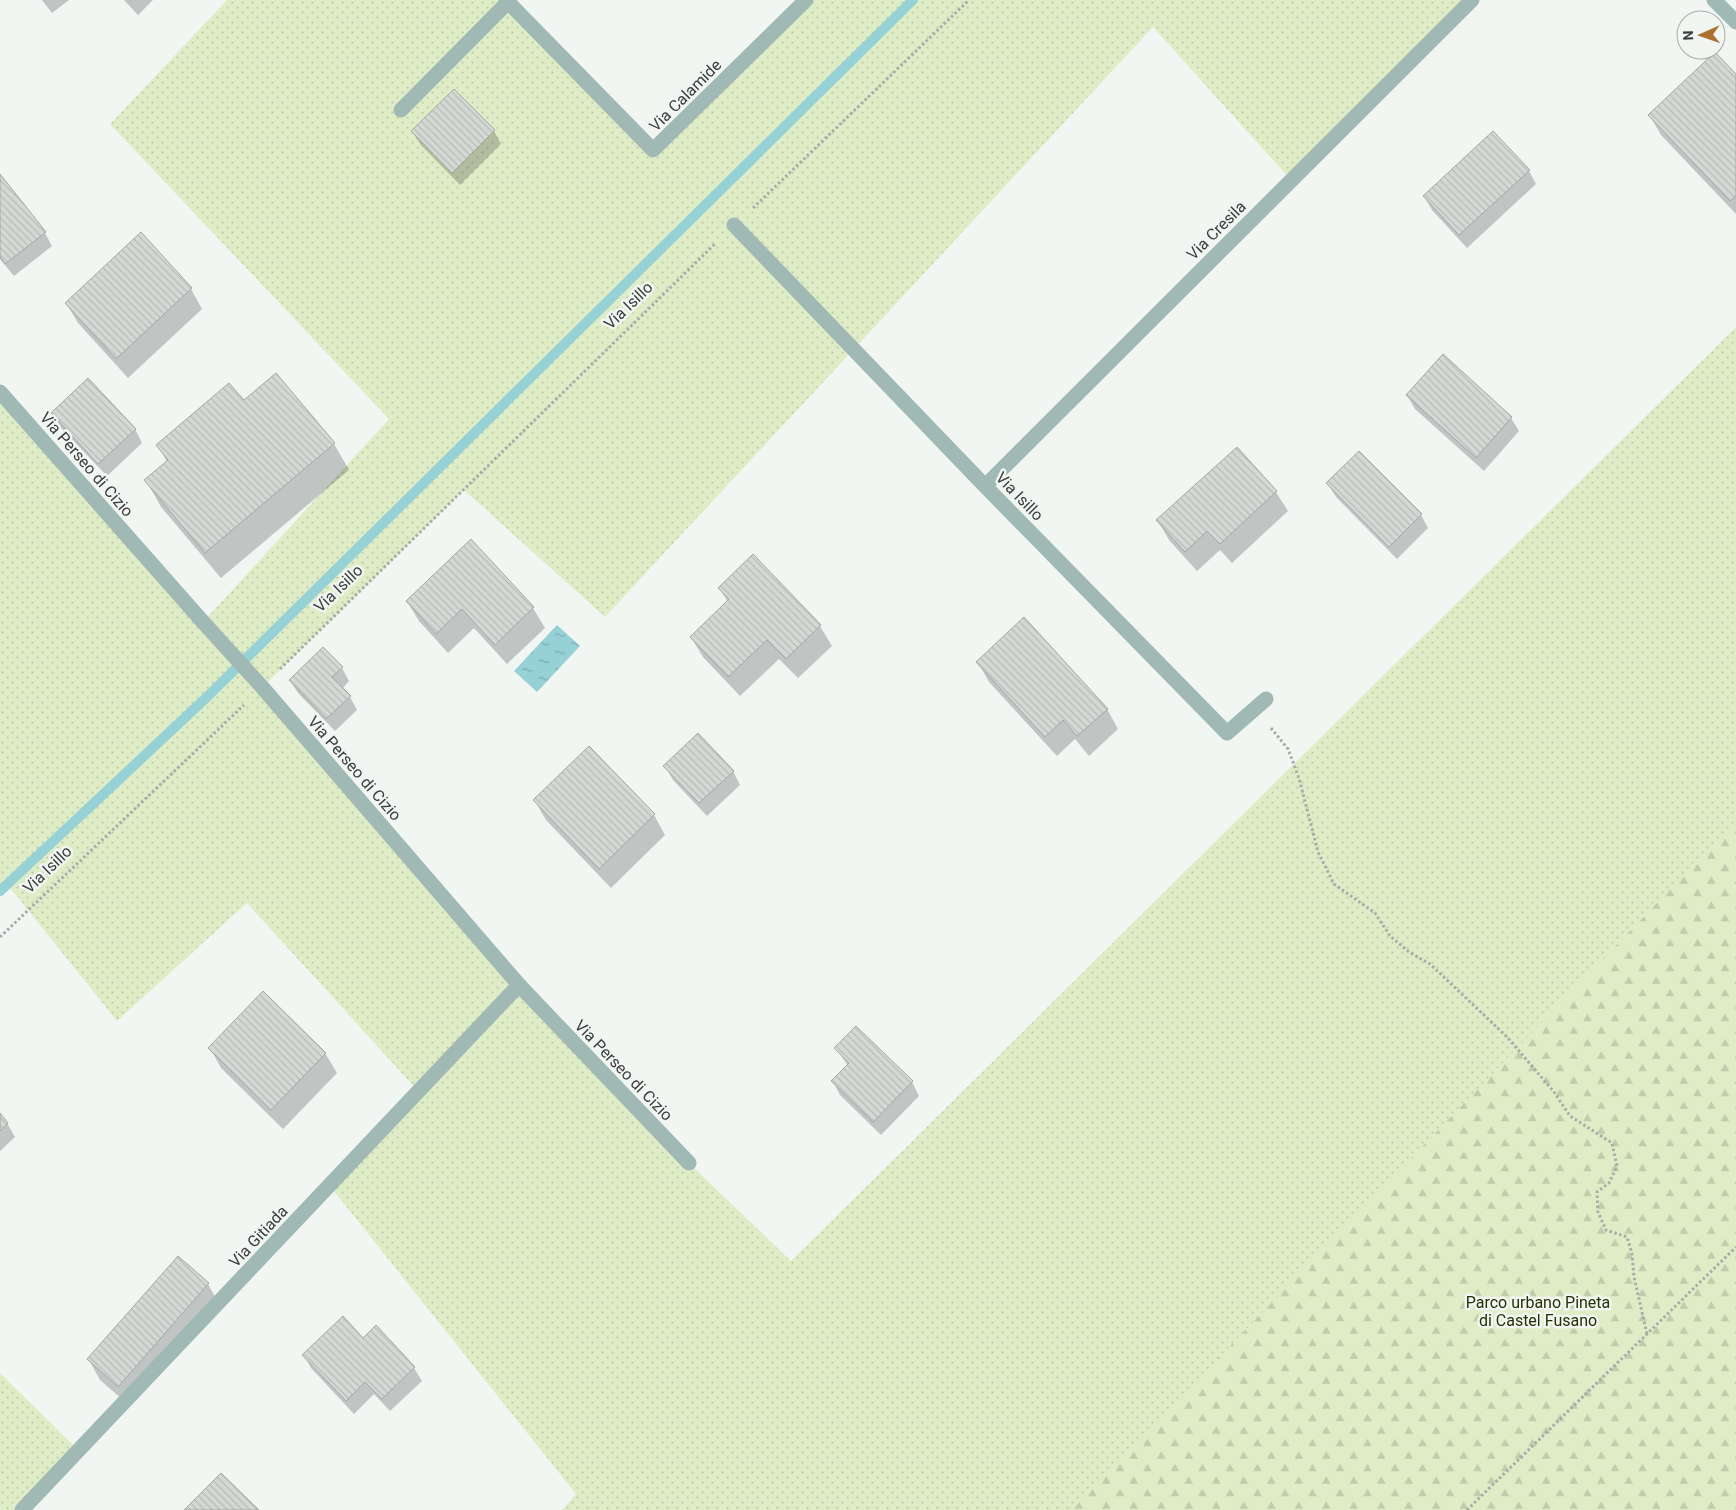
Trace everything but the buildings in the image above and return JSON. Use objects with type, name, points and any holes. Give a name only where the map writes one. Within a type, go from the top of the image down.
[{"type":"street","name":"Via Calamide","points":[[507,1],[653,150],[806,0]]},
{"type":"street","name":"Via Cresila","points":[[984,486],[1472,0]]},
{"type":"street","points":[[1714,0],[1736,22]]},
{"type":"street","points":[[401,110],[507,1]]},
{"type":"street","name":"Via Isillo","points":[[734,225],[984,486],[1227,733],[1260,703]]},
{"type":"street","name":"Via Perseo di Cizio","points":[[0,392],[262,687],[518,985],[689,1163]]},
{"type":"street","name":"Via Gitiada","points":[[22,1510],[518,985]]},
{"type":"path","points":[[734,225],[969,0]]},
{"type":"path","name":"Via Isillo","points":[[0,937],[262,687],[734,225]]},
{"type":"path","points":[[1260,703],[1288,749],[1299,778],[1318,852],[1334,884],[1374,913],[1390,936],[1409,952],[1430,964],[1508,1038],[1554,1092],[1570,1116],[1612,1143],[1618,1166],[1609,1183],[1597,1192],[1598,1212],[1606,1230],[1627,1237],[1647,1334]]},
{"type":"path","points":[[1466,1510],[1736,1247]]},
{"type":"green space","points":[[227,0],[506,0],[653,150],[806,0],[1472,0],[1291,180],[1153,27],[605,617],[464,490],[263,687],[689,1163],[791,1261],[1736,327],[1736,1247],[1467,1510],[562,1510],[576,1494],[329,1185],[418,1091],[247,903],[117,1021],[7,884],[0,891],[0,392],[203,622],[389,419],[110,124]]},
{"type":"green space","name":"Parco urbano Pineta di Castel Fusano","points":[[1736,821],[1736,1510],[1072,1510]]},
{"type":"green space","points":[[0,1373],[78,1450],[22,1510],[0,1510]]},
{"type":"water","points":[[557,625],[580,646],[537,692],[514,671]]},
{"type":"waterway","points":[[0,891],[207,697],[913,0]]}]
